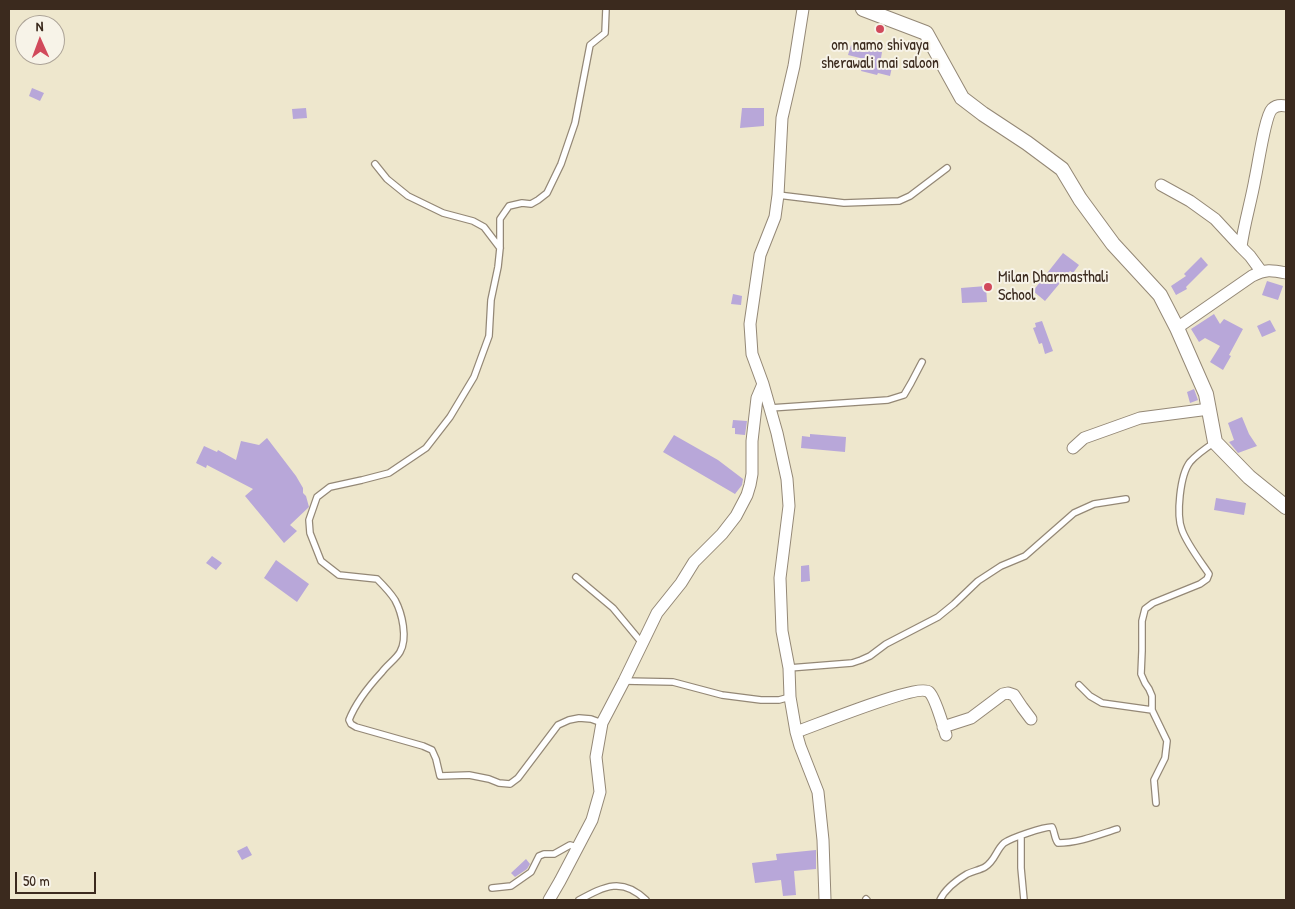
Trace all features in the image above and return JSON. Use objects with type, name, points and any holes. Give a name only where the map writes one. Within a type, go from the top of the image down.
[{"type":"street","points":[[803,9],[794,66],[782,118],[775,217],[760,255],[750,324],[752,354],[777,433],[786,479],[789,506],[780,578],[782,631],[789,668],[790,697],[796,732],[818,792],[826,900]]},
{"type":"street","points":[[863,9],[926,33],[962,98],[1062,169],[1080,199],[1113,244],[1160,295],[1206,394],[1215,442],[1249,477],[1286,507]]},
{"type":"street","points":[[1241,247],[1265,125],[1271,109],[1277,105],[1286,106]]},
{"type":"street","points":[[1160,185],[1216,219],[1262,271]]},
{"type":"street","points":[[1176,328],[1252,276],[1262,271],[1270,270],[1286,273]]},
{"type":"street","points":[[549,900],[592,820],[600,792],[596,757],[602,723],[657,613],[681,583],[694,562],[722,534],[736,516],[747,495],[752,474],[752,441],[757,398],[763,384]]},
{"type":"street","points":[[1073,448],[1084,438],[1140,418],[1209,409]]},
{"type":"street","points":[[796,732],[863,707],[908,692],[924,689],[930,692],[944,731],[970,718],[1003,694],[1008,693],[1014,695],[1031,719]]},
{"type":"lane","points":[[602,723],[591,719],[579,718],[558,725],[518,778],[510,784],[469,775],[440,776],[432,750],[351,724],[349,720],[356,704],[381,672],[400,652],[404,638],[404,627],[396,602],[389,591],[377,579],[339,575],[321,561],[310,533],[309,520],[317,497],[330,487],[389,473],[426,448],[450,416],[474,377],[489,336],[491,300],[500,248],[500,219],[509,206],[522,203],[531,204],[547,193],[562,164],[575,123],[590,45],[605,33],[606,9]]},
{"type":"lane","points":[[375,164],[387,179],[408,196],[443,213],[473,221],[484,227],[500,248]]},
{"type":"lane","points":[[778,195],[844,204],[899,201],[910,196],[948,168]]},
{"type":"lane","points":[[770,408],[888,400],[904,394],[922,362]]},
{"type":"lane","points":[[1156,803],[1154,780],[1165,758],[1167,741],[1152,710],[1152,696],[1141,674],[1142,621],[1145,610],[1153,602],[1200,584],[1207,579],[1209,574],[1181,530],[1178,507],[1186,467],[1215,442]]},
{"type":"lane","points":[[789,668],[852,663],[870,656],[886,644],[938,616],[954,604],[978,581],[1001,566],[1025,556],[1074,513],[1094,504],[1126,499]]},
{"type":"lane","points":[[576,577],[613,608],[642,642]]},
{"type":"lane","points":[[624,681],[673,682],[722,695],[762,700],[779,700],[790,697]]},
{"type":"lane","points":[[1079,685],[1090,696],[1102,703],[1152,710]]},
{"type":"lane","points":[[940,900],[954,883],[992,862],[1005,842],[1046,827],[1052,827],[1058,843],[1078,840],[1118,829]]},
{"type":"lane","points":[[1021,836],[1024,900]]},
{"type":"lane","points":[[492,888],[511,886],[531,872],[539,856],[554,854],[570,845],[578,847]]},
{"type":"lane","points":[[580,900],[598,890],[614,886],[626,887],[638,892],[646,900]]},
{"type":"building","points":[[851,45],[882,52],[880,64],[892,67],[890,76],[861,71],[864,59],[848,55]]},
{"type":"building","points":[[32,88],[44,93],[40,101],[29,96]]},
{"type":"building","points":[[306,108],[307,118],[293,119],[292,109]]},
{"type":"building","points":[[742,108],[764,108],[764,126],[740,128]]},
{"type":"building","points":[[1063,253],[1079,265],[1073,273],[1070,271],[1045,301],[1033,291]]},
{"type":"building","points":[[1201,257],[1208,265],[1186,287],[1187,289],[1176,295],[1171,286],[1186,276],[1184,274]]},
{"type":"building","points":[[1267,281],[1283,286],[1278,300],[1262,295]]},
{"type":"building","points":[[986,286],[987,302],[962,303],[961,288]]},
{"type":"building","points":[[733,294],[742,296],[741,305],[731,304]]},
{"type":"building","points":[[1214,314],[1220,324],[1224,319],[1243,329],[1223,370],[1210,362],[1220,346],[1205,338],[1199,342],[1191,329]]},
{"type":"building","points":[[1270,320],[1276,331],[1262,337],[1257,326]]},
{"type":"building","points":[[1042,321],[1053,351],[1045,354],[1042,343],[1039,344],[1033,328],[1036,327],[1035,323]]},
{"type":"building","points":[[1194,389],[1198,400],[1190,403],[1187,392]]},
{"type":"building","points":[[1242,417],[1249,434],[1257,446],[1238,453],[1229,442],[1234,440],[1228,423]]},
{"type":"building","points":[[733,420],[747,421],[745,435],[735,434],[735,428],[732,428]]},
{"type":"building","points":[[810,434],[846,437],[845,452],[801,448],[802,436],[810,437]]},
{"type":"building","points":[[674,435],[718,460],[743,479],[742,485],[735,494],[663,452]]},
{"type":"building","points":[[267,438],[296,476],[303,488],[303,493],[306,496],[309,507],[290,525],[297,531],[284,543],[245,496],[253,489],[207,465],[206,468],[196,463],[204,446],[217,452],[218,450],[236,460],[241,441],[259,445]]},
{"type":"building","points":[[1216,498],[1246,503],[1244,515],[1214,510]]},
{"type":"building","points":[[212,556],[222,563],[216,570],[206,563]]},
{"type":"building","points":[[276,560],[309,584],[297,602],[264,578]]},
{"type":"building","points":[[809,565],[810,581],[801,582],[801,566]]},
{"type":"building","points":[[247,846],[252,855],[242,860],[237,851]]},
{"type":"building","points":[[816,850],[816,869],[794,871],[796,895],[783,896],[781,880],[755,883],[752,863],[777,860],[776,854]]},
{"type":"building","points":[[526,859],[530,864],[527,869],[515,877],[511,873]]},
{"type":"place","name":"om namo shivaya sherawali mai saloon","points":[[880,29]]},
{"type":"place","name":"Milan Dharmasthali School","points":[[988,287]]}]
